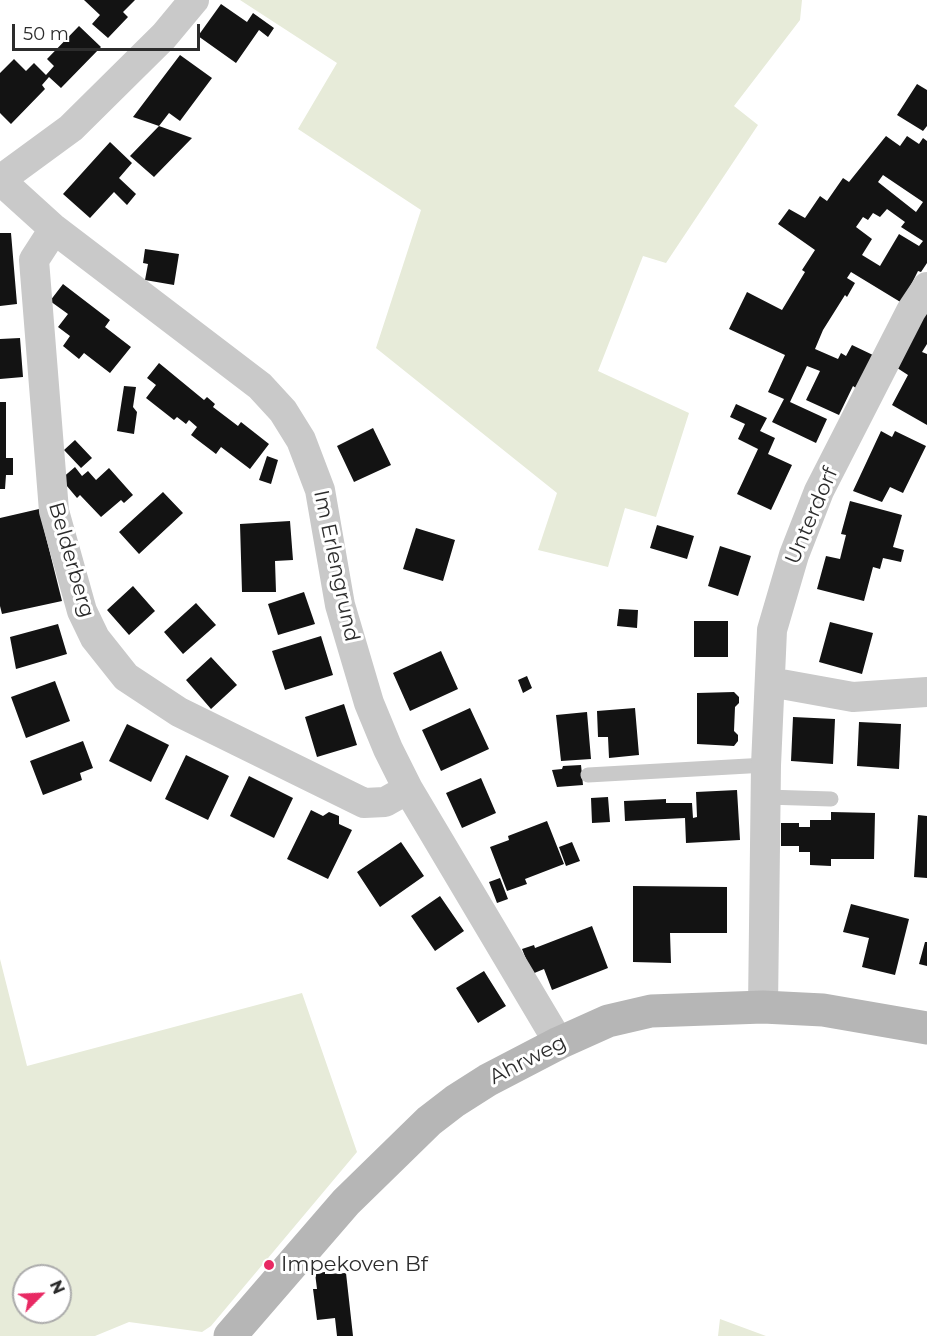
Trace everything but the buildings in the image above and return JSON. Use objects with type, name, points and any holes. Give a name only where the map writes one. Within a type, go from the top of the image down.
[{"type":"street","points":[[0,180],[71,128],[164,36],[194,0]]},
{"type":"street","name":"Im Erlengrund","points":[[0,180],[54,229],[260,386],[284,411],[301,440],[320,490],[340,605],[369,703],[408,789],[560,1042]]},
{"type":"street","name":"Belderberg","points":[[54,229],[34,260],[54,510],[82,610],[95,638],[126,677],[179,712],[364,803],[385,802],[408,789]]},
{"type":"street","name":"Unterdorf","points":[[762,1007],[766,765],[772,630],[798,544],[819,491],[911,312],[927,287]]},
{"type":"street","points":[[770,681],[853,697],[927,692]]},
{"type":"street","name":"Ahrweg","points":[[230,1336],[346,1202],[429,1121],[488,1080],[560,1042],[608,1021],[651,1011],[762,1007],[823,1010],[927,1028]]},
{"type":"lane","points":[[588,775],[766,765]]},
{"type":"lane","points":[[766,797],[831,799]]},
{"type":"green space","points":[[240,0],[802,0],[800,20],[734,106],[758,125],[666,263],[643,256],[598,371],[689,413],[656,517],[625,508],[608,567],[538,550],[557,493],[376,348],[421,210],[298,129],[337,63]]},
{"type":"green space","points":[[0,959],[27,1066],[302,993],[357,1152],[211,1326],[202,1332],[129,1322],[95,1336],[0,1336]]},
{"type":"green space","points":[[720,1319],[766,1336],[718,1336]]},
{"type":"place","name":"Impekoven Bf","points":[[269,1265]]}]
